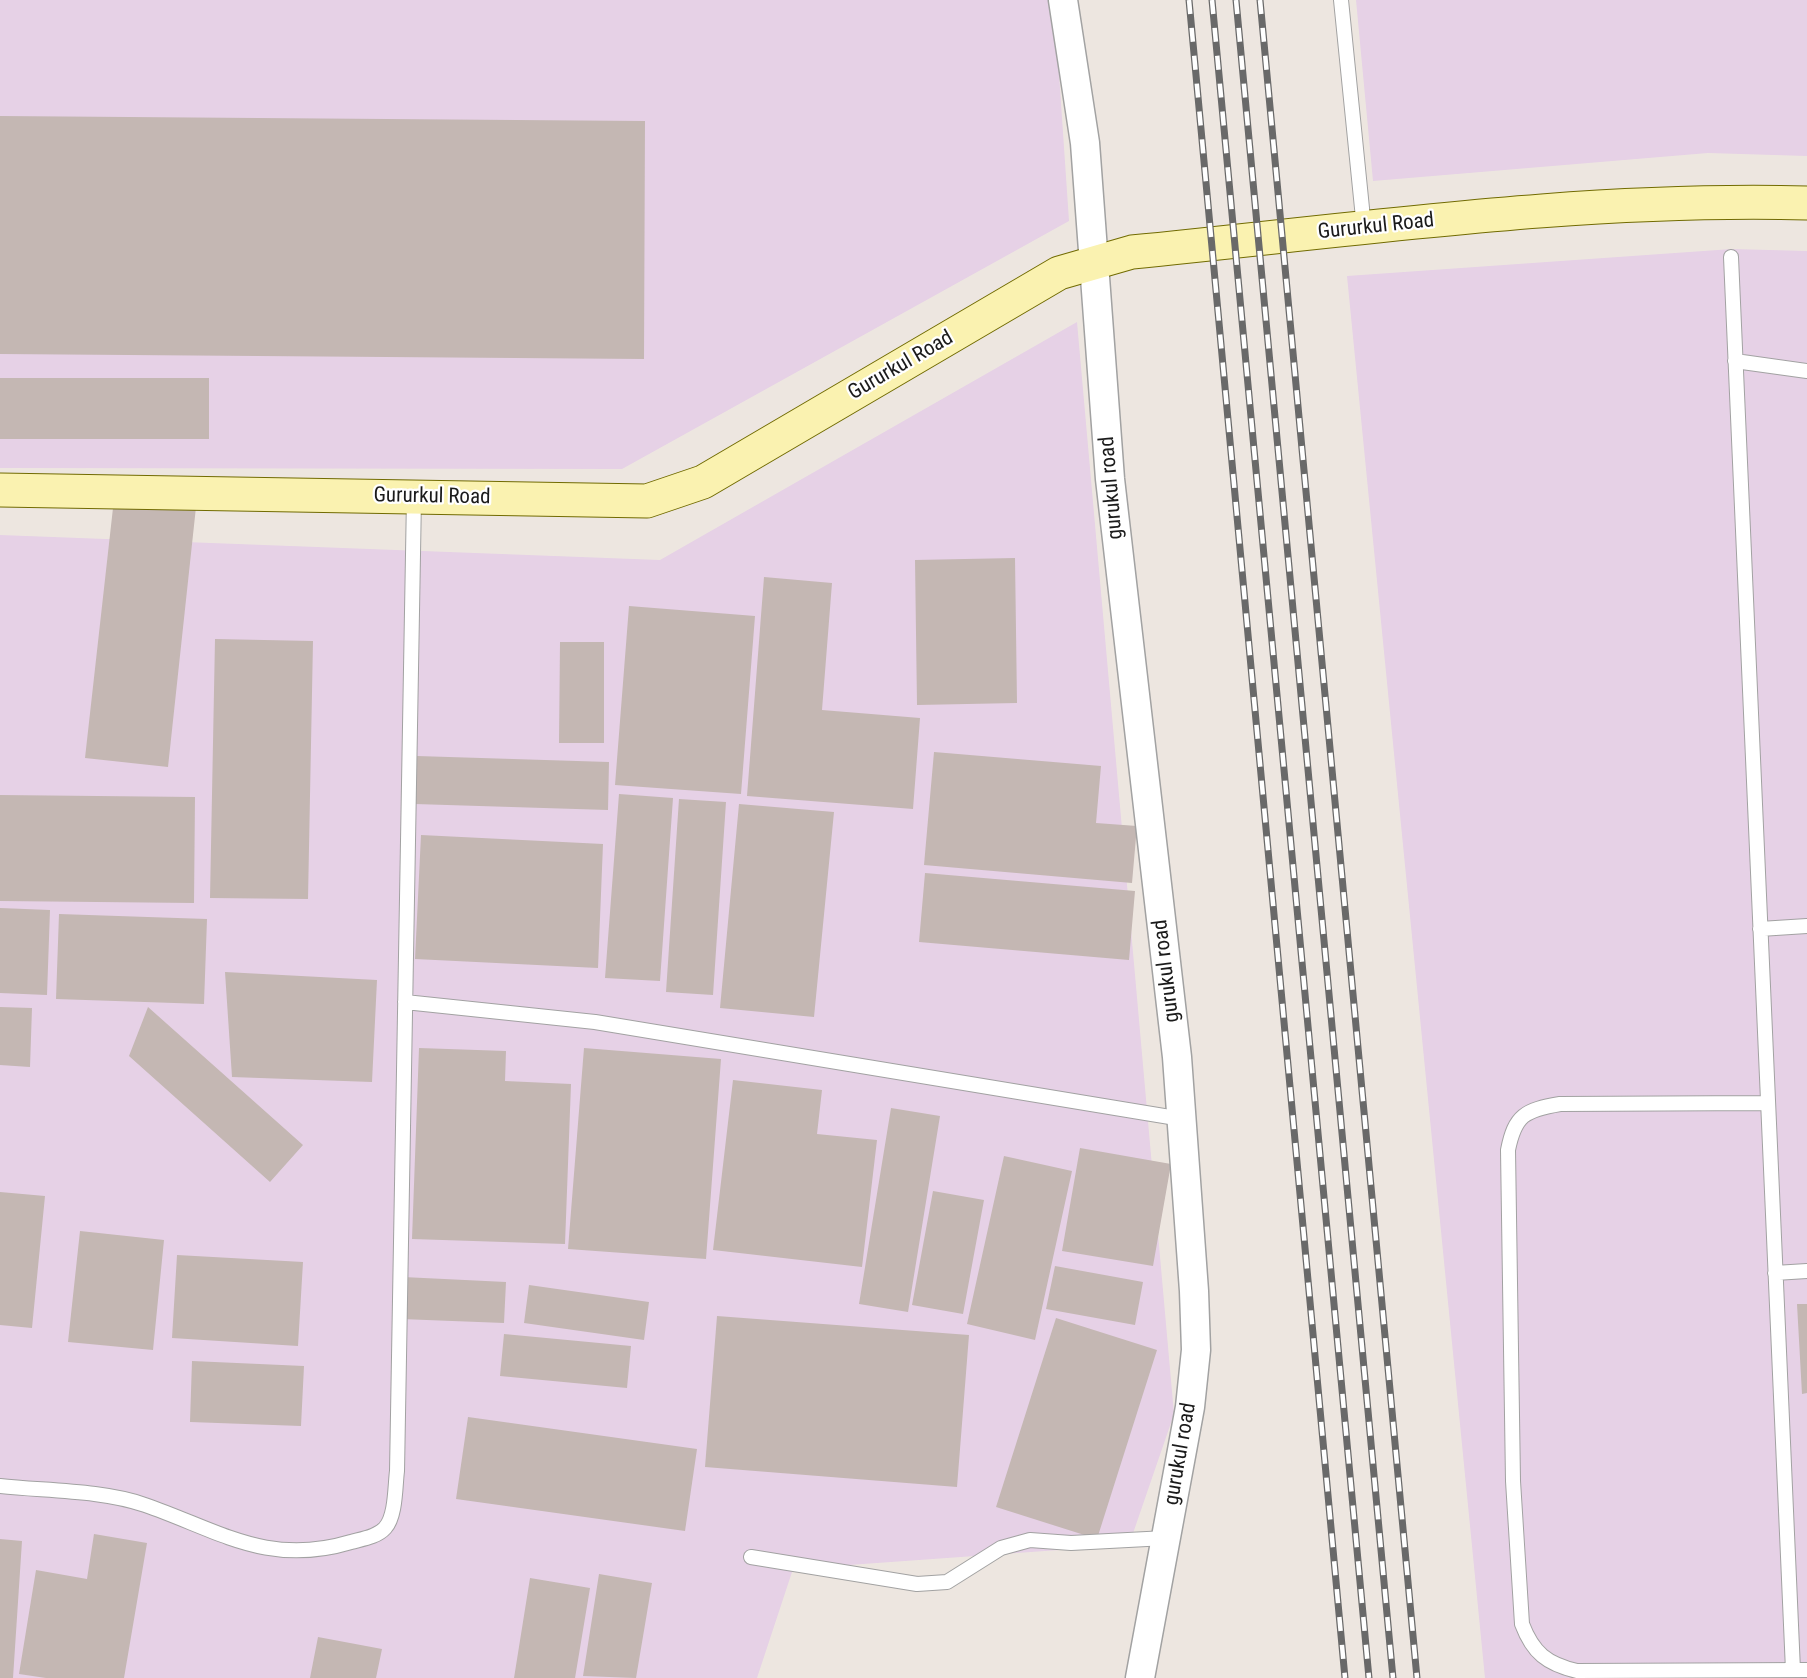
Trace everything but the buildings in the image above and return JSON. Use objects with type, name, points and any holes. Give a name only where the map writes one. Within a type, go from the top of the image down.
[{"type":"street","name":"gurukul road","points":[[1063,0],[1085,143],[1110,479],[1182,1119],[1190,1216],[1196,1350],[1190,1407],[1140,1678]]},
{"type":"street","name":"Gururkul Road","points":[[0,490],[647,501],[703,482],[1059,273],[1095,261],[1132,252],[1555,209],[1733,201],[1807,203]]},
{"type":"lane","points":[[1341,0],[1364,228]]},
{"type":"lane","points":[[1731,257],[1735,361],[1768,1102],[1775,1273],[1800,1670],[1577,1671],[1560,1667],[1542,1658],[1529,1644],[1522,1624],[1513,1481],[1508,1150],[1512,1130],[1520,1118],[1532,1109],[1560,1104],[1768,1102]]},
{"type":"lane","points":[[1735,361],[1807,371]]},
{"type":"lane","points":[[0,1486],[110,1497],[144,1505],[247,1545],[271,1550],[293,1551],[336,1546],[375,1535],[386,1527],[391,1512],[397,1471],[414,497]]},
{"type":"lane","points":[[1760,928],[1807,926]]},
{"type":"lane","points":[[405,1002],[595,1022],[1182,1119]]},
{"type":"lane","points":[[1775,1273],[1807,1271]]},
{"type":"lane","points":[[751,1557],[917,1584],[932,1584],[947,1582],[1001,1548],[1030,1540],[1071,1543],[1166,1538]]},
{"type":"shaded area","points":[[0,0],[1054,0],[1069,221],[622,469],[0,468]]},
{"type":"shaded area","points":[[1356,0],[1807,0],[1807,156],[1708,153],[1373,181]]},
{"type":"shaded area","points":[[1732,249],[1807,251],[1807,1678],[1485,1678],[1347,276]]},
{"type":"shaded area","points":[[1077,322],[1174,1414],[1129,1545],[793,1569],[757,1678],[0,1678],[0,535],[660,560]]},
{"type":"railway","points":[[1189,0],[1345,1678]]},
{"type":"railway","points":[[1212,0],[1369,1678]]},
{"type":"railway","points":[[1236,0],[1393,1678]]},
{"type":"railway","points":[[1260,0],[1417,1678]]}]
